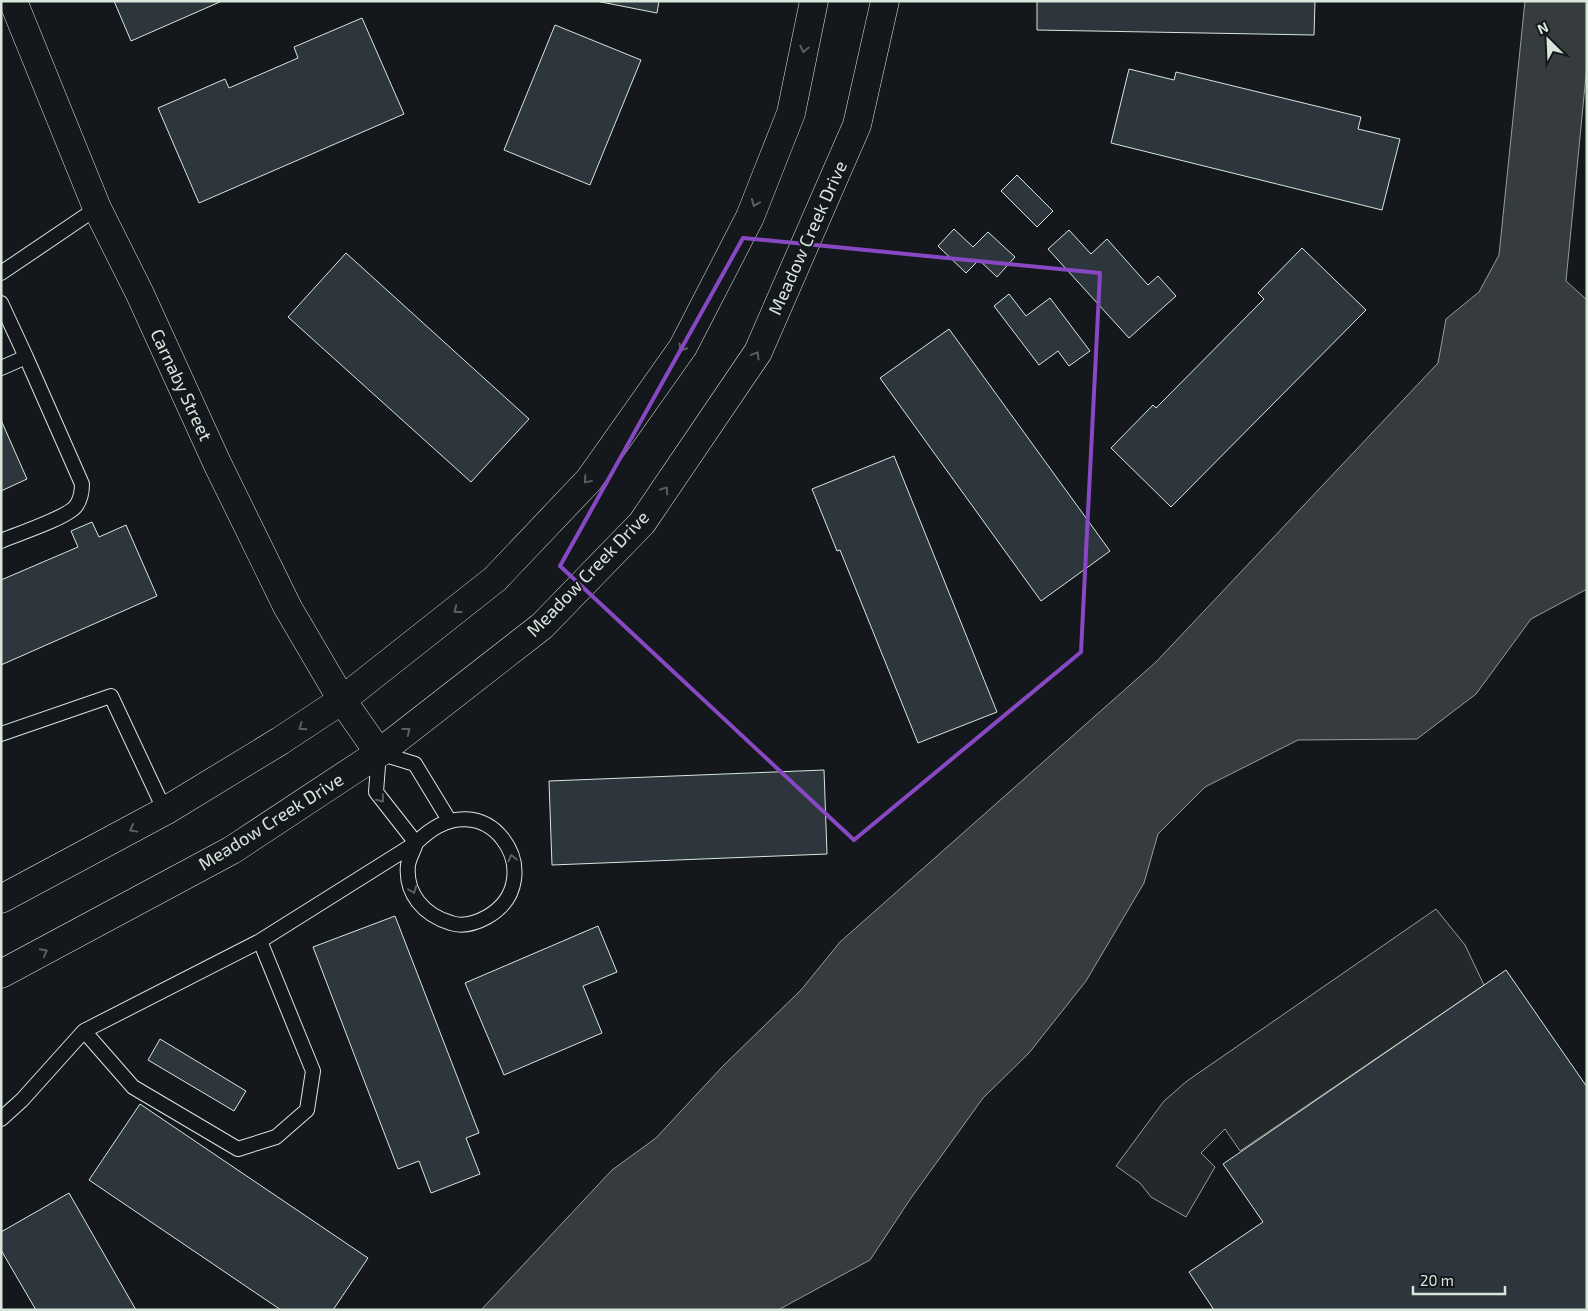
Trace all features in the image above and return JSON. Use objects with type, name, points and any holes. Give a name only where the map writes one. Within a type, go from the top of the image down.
[{"type":"street","points":[[1,898],[165,811],[280,741],[342,700],[495,580],[589,480],[683,347],[750,217],[791,113],[814,1]]},
{"type":"street","name":"Meadow Creek Drive","points":[[1,974],[232,850],[379,753],[542,626],[642,523],[758,352],[857,125],[884,1]]},
{"type":"street","name":"Carnaby Street","points":[[10,9],[97,208],[140,294],[217,463],[288,608],[342,700],[379,753]]},
{"type":"lane","points":[[1,273],[97,208]]},
{"type":"lane","points":[[1,303],[82,484],[82,496],[75,508],[62,516],[1,541]]},
{"type":"lane","points":[[1,368],[26,357]]},
{"type":"lane","points":[[1,734],[111,696],[165,811]]},
{"type":"lane","points":[[416,843],[376,792],[379,753],[415,764],[449,820]]},
{"type":"lane","points":[[1,1119],[22,1100],[84,1031],[260,941],[416,843],[431,828],[449,820],[465,818],[481,822],[499,833],[511,852],[515,873],[510,894],[497,912],[478,922],[457,925],[436,919],[419,905],[410,886],[408,864],[416,843]]},
{"type":"lane","points":[[84,1031],[132,1087],[238,1149],[276,1137],[307,1110],[313,1071],[260,941]]},
{"type":"highlighted area","points":[[743,238],[1100,273],[1081,652],[854,840],[560,566]]},
{"type":"shaded area","points":[[1525,1],[1587,1],[1587,65],[1566,281],[1587,300],[1587,589],[1531,619],[1476,694],[1417,739],[1298,740],[1205,787],[1158,834],[1144,883],[1086,981],[1029,1053],[983,1098],[911,1198],[870,1260],[778,1310],[481,1310],[612,1170],[656,1138],[723,1066],[801,990],[840,942],[1156,662],[1438,363],[1446,319],[1479,292],[1499,255]]},
{"type":"shaded area","points":[[1436,909],[1465,945],[1484,985],[1240,1151],[1225,1129],[1201,1153],[1215,1167],[1186,1217],[1151,1197],[1140,1183],[1116,1166],[1164,1101],[1187,1081]]},
{"type":"building","points":[[114,1],[222,1],[131,41]]},
{"type":"building","points":[[596,1],[659,1],[657,13]]},
{"type":"building","points":[[1037,1],[1315,1],[1314,35],[1037,30]]},
{"type":"building","points":[[362,18],[404,114],[199,203],[158,108],[225,79],[229,88],[298,58],[294,47]]},
{"type":"building","points":[[555,25],[641,60],[590,185],[504,150]]},
{"type":"building","points":[[1129,69],[1174,80],[1176,72],[1361,117],[1358,129],[1400,139],[1382,210],[1111,143]]},
{"type":"building","points":[[1017,175],[1053,211],[1037,227],[1001,191]]},
{"type":"building","points":[[954,229],[973,247],[988,232],[1015,257],[997,277],[979,260],[966,273],[938,246]]},
{"type":"building","points":[[1069,230],[1091,254],[1107,239],[1148,285],[1158,276],[1176,296],[1129,338],[1048,249]]},
{"type":"building","points":[[1302,248],[1366,310],[1171,507],[1111,448],[1153,405],[1156,408],[1264,299],[1258,293]]},
{"type":"building","points":[[346,253],[529,419],[471,482],[288,317]]},
{"type":"building","points":[[1009,294],[1026,316],[1050,298],[1090,351],[1069,366],[1058,351],[1039,365],[994,306]]},
{"type":"building","points":[[949,329],[1110,551],[1041,601],[880,378]]},
{"type":"building","points":[[1,420],[27,479],[1,491]]},
{"type":"building","points":[[894,456],[997,712],[918,743],[840,550],[837,551],[812,489]]},
{"type":"building","points":[[92,522],[99,537],[126,525],[157,596],[1,665],[1,580],[78,547],[71,531]]},
{"type":"building","points":[[824,770],[827,854],[552,865],[549,781]]},
{"type":"building","points":[[395,916],[479,1133],[466,1138],[480,1174],[431,1193],[419,1161],[398,1169],[313,947]]},
{"type":"building","points":[[598,926],[617,972],[583,986],[602,1033],[504,1075],[465,983]]},
{"type":"building","points":[[1506,970],[1587,1087],[1587,1310],[1214,1310],[1189,1272],[1263,1222],[1223,1164]]},
{"type":"building","points":[[160,1039],[246,1091],[234,1111],[148,1060]]},
{"type":"building","points":[[140,1104],[368,1258],[333,1310],[281,1310],[89,1180]]},
{"type":"building","points":[[69,1193],[136,1310],[36,1310],[1,1250],[1,1232]]}]
